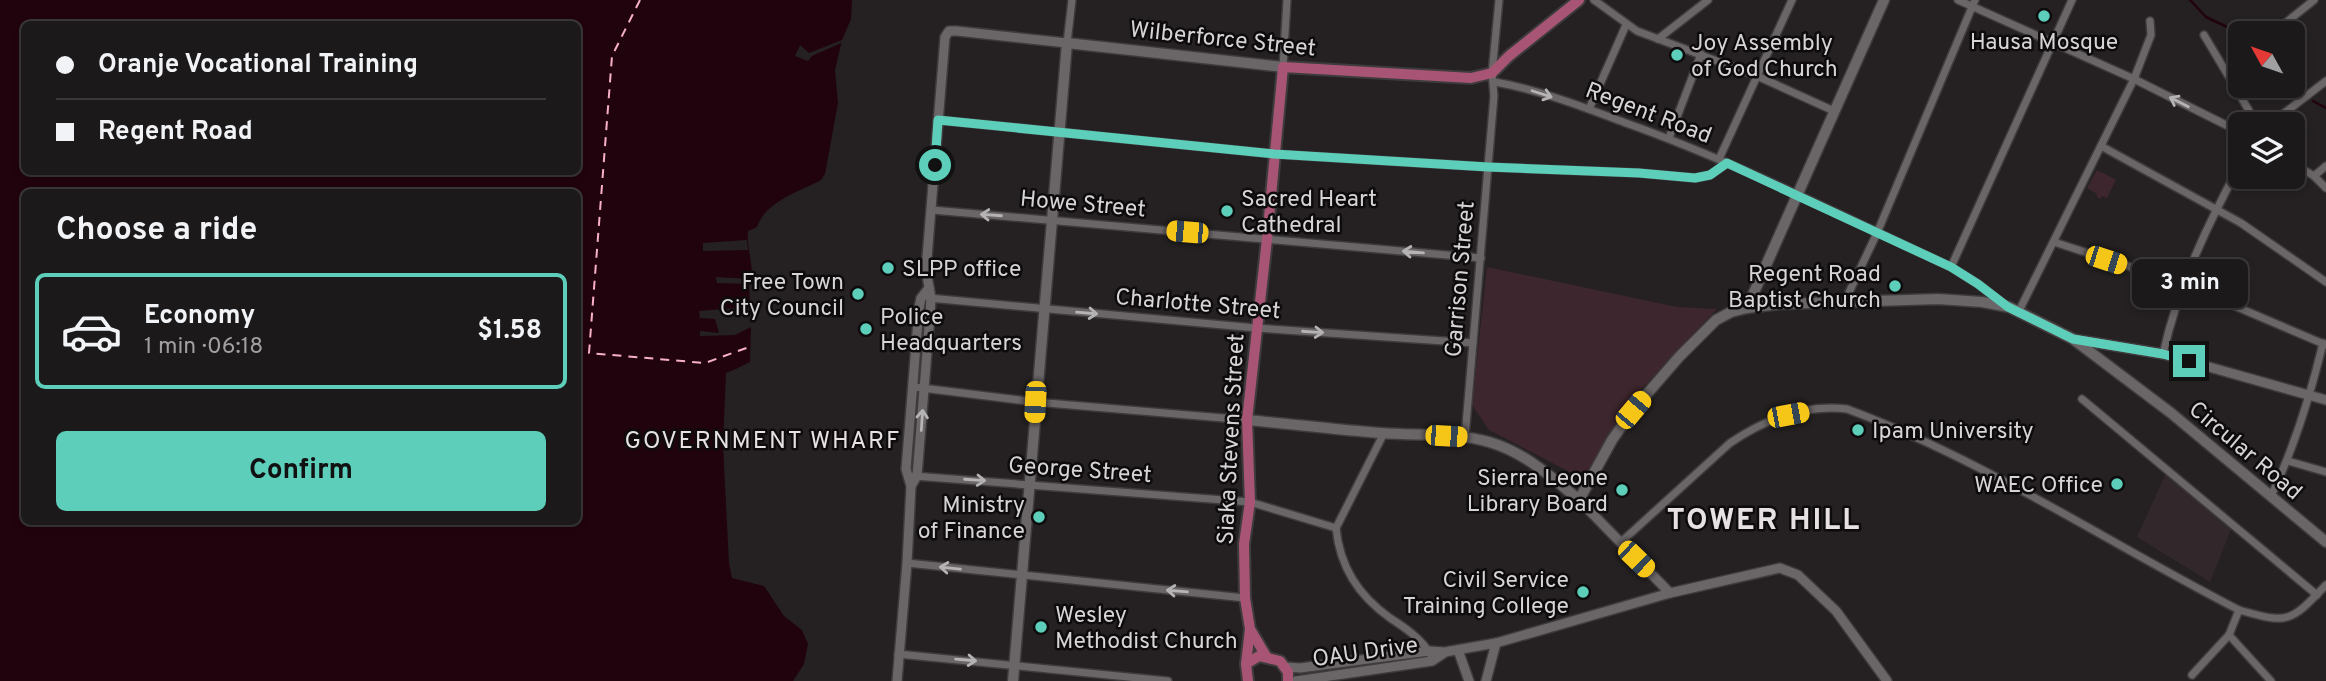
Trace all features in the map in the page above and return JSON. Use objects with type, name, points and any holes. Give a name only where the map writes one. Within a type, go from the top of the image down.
[{"type":"main road","points":[[1493,78],[1509,56],[1579,0]]},
{"type":"main road","points":[[1746,308],[1884,0]]},
{"type":"main road","name":"Wilberforce Street","points":[[1067,43],[1283,67],[1493,78]]},
{"type":"main road","points":[[1013,681],[1067,43]]},
{"type":"main road","name":"Siaka Stevens Street","points":[[1248,681],[1246,664],[1250,629],[1245,597],[1244,544],[1250,502],[1247,420],[1283,67]]},
{"type":"main road","points":[[1247,420],[1384,433],[1465,437],[1490,442],[1514,452],[1542,469],[1579,500],[1612,440],[1656,382],[1716,320],[1746,308],[1780,304],[1938,299],[1982,302],[2020,311],[2073,339]]},
{"type":"main road","name":"Circular Road","points":[[2073,339],[2161,405],[2326,542]]},
{"type":"main road","name":"Siaka Stevens Street","points":[[1250,629],[1266,656]]},
{"type":"main road","points":[[1246,664],[1253,658],[1266,656],[1280,661],[1285,667],[1288,681]]},
{"type":"street","points":[[1067,43],[1072,0]]},
{"type":"street","name":"Siaka Stevens Street","points":[[1283,67],[1287,0]]},
{"type":"street","name":"Garrison Street","points":[[1465,437],[1499,0]]},
{"type":"street","points":[[1594,0],[1626,25],[1757,76],[1834,111]]},
{"type":"street","points":[[1658,39],[1708,0]]},
{"type":"street","points":[[897,681],[911,486],[917,476],[919,387],[929,288],[926,270],[938,120],[1274,154],[1695,178],[1710,175],[1723,161],[1757,76],[1792,0]]},
{"type":"street","points":[[1958,0],[1974,4],[2228,126]]},
{"type":"street","points":[[1951,267],[2072,0]]},
{"type":"street","points":[[2288,21],[2314,0]]},
{"type":"street","points":[[1844,303],[1877,233],[1974,4]]},
{"type":"street","points":[[2020,311],[2134,79],[2151,35],[2150,21]]},
{"type":"street","points":[[1589,109],[1626,25]]},
{"type":"street","name":"Wilberforce Street","points":[[938,120],[945,37],[949,31],[1067,43]]},
{"type":"street","points":[[2204,35],[2251,112]]},
{"type":"street","points":[[1669,138],[1701,54]]},
{"type":"street","name":"Regent Road","points":[[1493,78],[1589,109],[1723,161],[1951,267],[2008,307]]},
{"type":"street","points":[[2285,112],[2326,80]]},
{"type":"street","points":[[2101,146],[2217,209],[2266,239],[2326,282]]},
{"type":"street","points":[[2314,176],[2326,166]]},
{"type":"street","points":[[2305,171],[2326,188]]},
{"type":"street","points":[[2163,354],[2183,284],[2228,188]]},
{"type":"street","name":"Howe Street","points":[[932,210],[1481,258]]},
{"type":"street","points":[[2054,242],[2183,284],[2324,344],[2311,396],[2288,461],[2271,496]]},
{"type":"street","name":"Charlotte Street","points":[[926,298],[1256,328],[1473,343]]},
{"type":"street","points":[[2073,339],[2163,354],[2326,400]]},
{"type":"street","points":[[919,387],[1035,402],[1247,420]]},
{"type":"street","points":[[911,486],[906,476],[919,387]]},
{"type":"street","points":[[2082,399],[2317,595]]},
{"type":"street","points":[[1620,543],[1730,443],[1750,430],[1766,421],[1788,415],[1815,409],[1840,408],[1893,426],[1930,443],[2022,490],[2239,610],[2271,619],[2287,618],[2302,609],[2326,585]]},
{"type":"street","points":[[1384,433],[1336,528],[1342,556],[1356,586],[1365,598],[1431,656]]},
{"type":"street","points":[[2288,461],[2326,472]]},
{"type":"street","name":"George Street","points":[[906,476],[1250,502],[1336,528]]},
{"type":"street","points":[[1579,500],[1670,593]]},
{"type":"street","points":[[907,563],[1245,597]]},
{"type":"street","points":[[1469,681],[1458,650],[1496,643],[1670,593],[1780,569],[1798,575],[1836,611],[1887,681]]},
{"type":"street","points":[[2192,675],[2229,635],[2239,610]]},
{"type":"street","points":[[2229,635],[2271,681]]},
{"type":"street","points":[[1486,681],[1496,643]]},
{"type":"street","name":"OAU Drive","points":[[1296,681],[1458,650]]},
{"type":"street","points":[[898,654],[1168,681]]},
{"type":"street","name":"OAU Drive","points":[[1285,667],[1300,668],[1431,656]]},
{"type":"shaded area","points":[[0,0],[852,0],[851,19],[842,40],[835,70],[838,103],[825,174],[821,180],[775,204],[761,218],[757,227],[748,231],[751,279],[716,277],[717,283],[749,284],[750,307],[699,311],[700,318],[715,319],[719,333],[700,331],[700,336],[735,335],[751,327],[750,362],[726,373],[723,445],[729,563],[732,578],[764,586],[784,616],[802,630],[808,644],[804,664],[793,681],[0,681]]},
{"type":"shaded area","points":[[2097,170],[2116,180],[2107,198],[2097,197],[2097,194],[2087,188]]},
{"type":"shaded area","points":[[1487,267],[1677,307],[1717,309],[1631,400],[1603,444],[1587,481],[1489,430],[1472,405]]},
{"type":"shaded area","points":[[2168,469],[2234,522],[2210,582],[2137,537]]},
{"type":"pier","points":[[842,40],[841,43],[812,56],[808,61],[795,56],[800,45],[809,53]]},
{"type":"pier","points":[[747,240],[748,250],[703,251],[703,243]]},
{"type":"waterway","points":[[2190,0],[2206,17],[2228,27]]},
{"type":"waterway","points":[[2313,101],[2326,108]]},
{"type":"ferry route","points":[[640,0],[612,56],[589,353],[705,363],[749,347]]},
{"type":"place","name":"Hausa Mosque","points":[[2044,16]]},
{"type":"place","name":"Joy Assembly of God Church","points":[[1677,55]]},
{"type":"place","name":"Sacred Heart Cathedral","points":[[1227,211]]},
{"type":"place","name":"SLPP office","points":[[888,268]]},
{"type":"place","name":"Regent Road Baptist Church","points":[[1895,286]]},
{"type":"place","name":"Free Town City Council","points":[[858,294]]},
{"type":"place","name":"Police Headquarters","points":[[866,329]]},
{"type":"place","name":"Ipam University","points":[[1858,430]]},
{"type":"place","name":"WAEC Office","points":[[2117,484]]},
{"type":"place","name":"Sierra Leone Library Board","points":[[1622,490]]},
{"type":"place","name":"Ministry of Finance","points":[[1039,517]]},
{"type":"place","name":"Civil Service Training College","points":[[1583,592]]},
{"type":"place","name":"Wesley Methodist Church","points":[[1041,627]]},
{"type":"district","name":"GOVERNMENT WHARF","points":[[763,440]]},
{"type":"district","name":"TOWER HILL","points":[[1764,519]]},
{"type":"route","points":[[935,165],[938,120],[1274,154],[1488,167],[1695,178],[1710,175],[1727,163],[1951,267],[2008,307],[2073,339],[2189,361]]}]
